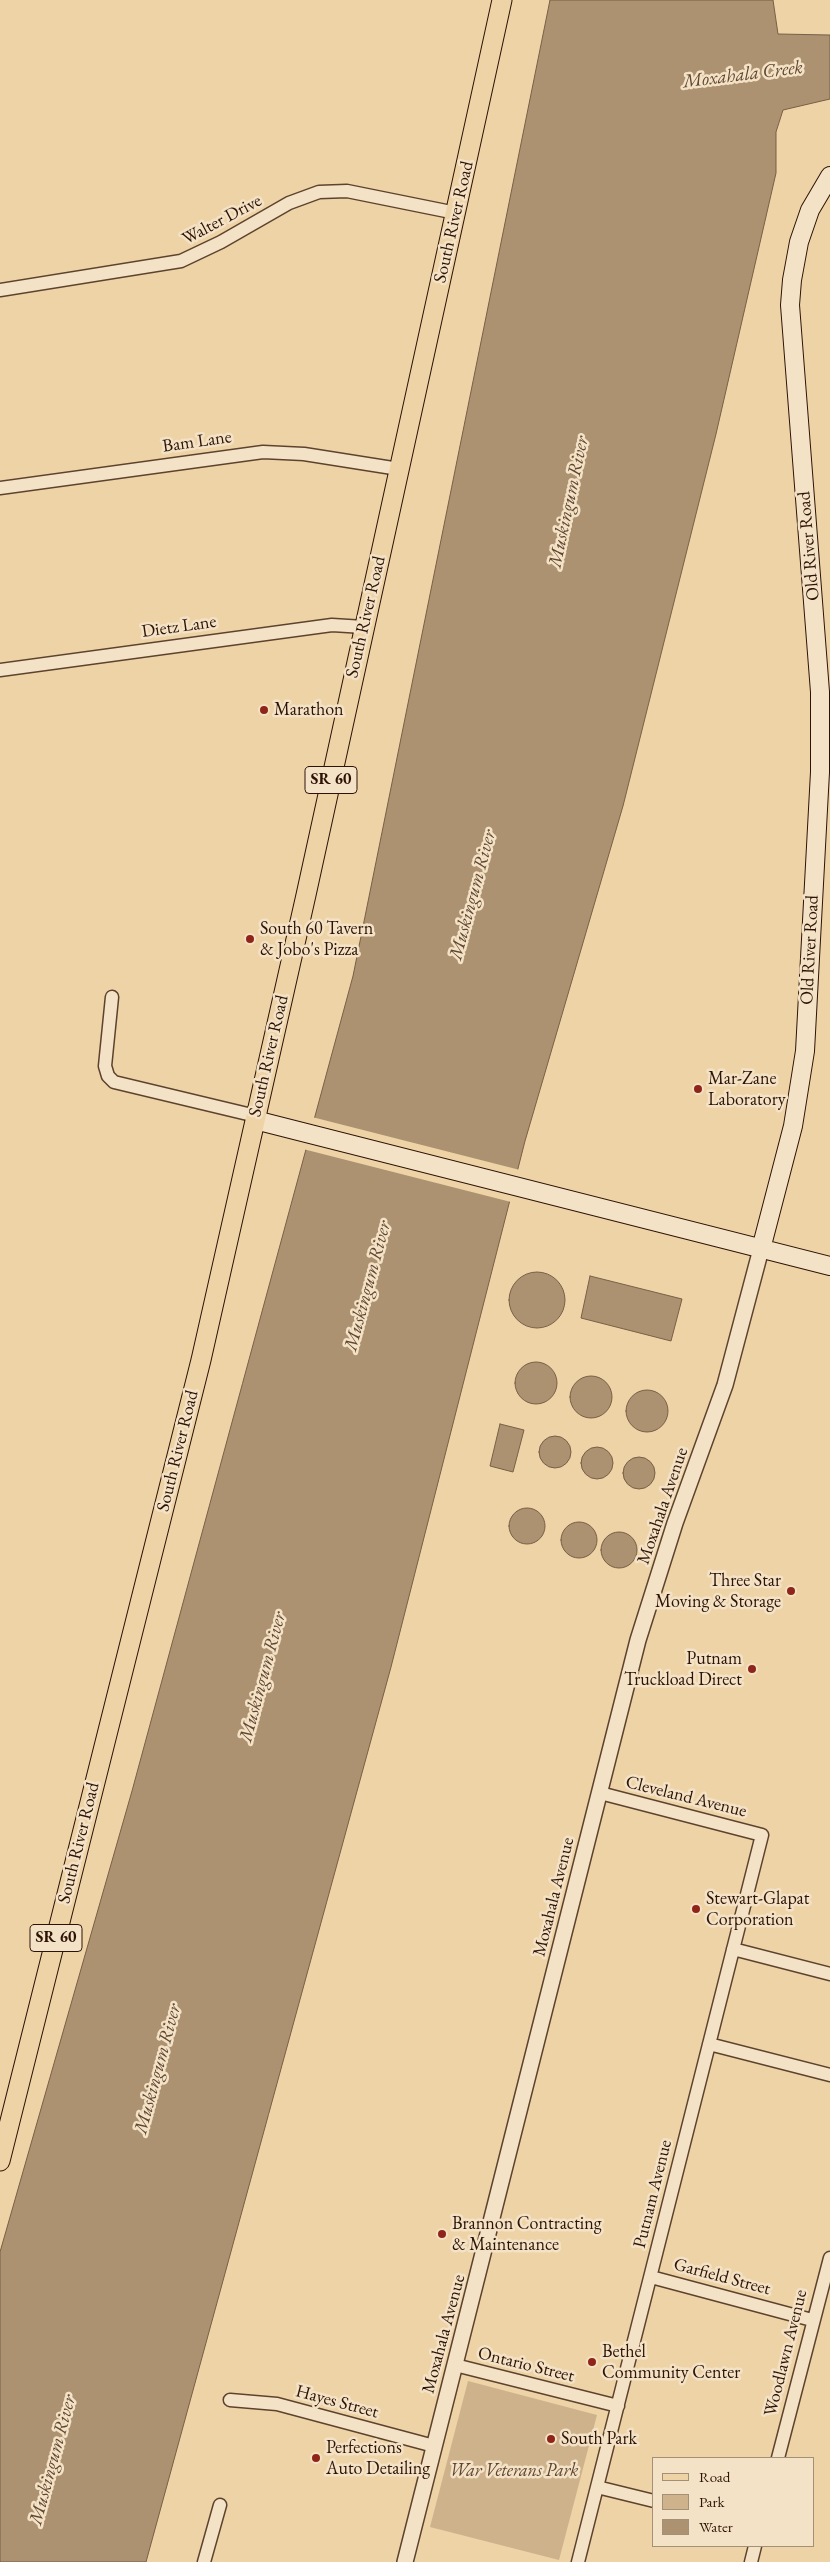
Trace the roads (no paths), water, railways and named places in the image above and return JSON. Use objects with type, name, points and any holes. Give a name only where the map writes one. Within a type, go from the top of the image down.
[{"type":"main road","name":"South River Road","points":[[0,2161],[15,2108],[85,1815],[201,1360],[502,0]]},
{"type":"main road","name":"Old River Road","points":[[761,1249],[793,1126],[805,1051],[820,772],[820,692],[790,305],[798,242],[810,210],[830,176]]},
{"type":"main road","points":[[255,1118],[279,1126],[830,1266]]},
{"type":"street","name":"Walter Drive","points":[[0,290],[181,261],[208,249],[289,203],[319,192],[347,191],[456,213]]},
{"type":"street","name":"Bam Lane","points":[[0,488],[263,452],[304,454],[399,469]]},
{"type":"street","name":"Dietz Lane","points":[[0,670],[332,625],[364,627]]},
{"type":"street","points":[[112,996],[105,1066],[108,1076],[114,1082],[255,1118]]},
{"type":"street","name":"Moxahala Avenue","points":[[405,2562],[638,1640],[675,1523],[725,1385],[761,1249]]},
{"type":"street","name":"Cleveland Avenue","points":[[600,1794],[762,1835]]},
{"type":"street","name":"Putnam Avenue","points":[[578,2562],[762,1835]]},
{"type":"street","points":[[733,1949],[830,1974]]},
{"type":"street","points":[[709,2044],[830,2076]]},
{"type":"street","name":"Woodlawn Avenue","points":[[778,2457],[812,2320],[830,2258]]},
{"type":"street","name":"Garfield Street","points":[[651,2276],[812,2320]]},
{"type":"street","name":"Ontario Street","points":[[455,2365],[618,2406]]},
{"type":"street","name":"Hayes Street","points":[[230,2400],[276,2404],[434,2446]]},
{"type":"street","points":[[597,2487],[652,2501]]},
{"type":"street","points":[[204,2562],[220,2505]]},
{"type":"street","points":[[751,2562],[755,2547]]},
{"type":"water","points":[[550,0],[773,0],[778,34],[830,35],[830,99],[783,110],[776,132],[776,173],[716,434],[623,806],[525,1141],[391,1667],[146,2562],[0,2562],[0,2252],[132,1791],[353,976]]},
{"type":"water","points":[[532,1272],[542,1272],[557,1280],[563,1289],[565,1300],[563,1311],[557,1320],[542,1328],[532,1328],[521,1323],[514,1316],[509,1305],[509,1295],[514,1284],[521,1277]]},
{"type":"water","points":[[590,1276],[682,1299],[671,1341],[581,1318]]},
{"type":"water","points":[[536,1362],[551,1368],[557,1383],[551,1398],[536,1404],[521,1398],[515,1383],[521,1368]]},
{"type":"water","points":[[591,1376],[606,1382],[612,1397],[606,1412],[591,1418],[576,1412],[570,1397],[576,1382]]},
{"type":"water","points":[[647,1390],[662,1396],[668,1411],[662,1426],[647,1432],[632,1426],[626,1411],[632,1396]]},
{"type":"water","points":[[500,1424],[524,1430],[513,1472],[490,1466]]},
{"type":"water","points":[[555,1436],[561,1437],[566,1441],[570,1446],[570,1458],[566,1463],[561,1467],[555,1468],[549,1467],[544,1463],[540,1458],[539,1452],[540,1446],[544,1441],[549,1437]]},
{"type":"water","points":[[597,1447],[603,1448],[608,1452],[612,1457],[612,1469],[608,1474],[603,1478],[597,1479],[591,1478],[586,1474],[582,1469],[581,1463],[582,1457],[586,1452],[591,1448]]},
{"type":"water","points":[[639,1457],[645,1458],[650,1462],[654,1467],[654,1479],[650,1484],[645,1488],[639,1489],[633,1488],[628,1484],[624,1479],[623,1473],[624,1467],[628,1462],[633,1458]]},
{"type":"water","points":[[527,1508],[534,1509],[540,1513],[544,1519],[544,1533],[540,1539],[534,1543],[527,1544],[520,1543],[514,1539],[510,1533],[509,1526],[510,1519],[514,1513],[520,1509]]},
{"type":"water","points":[[579,1522],[586,1523],[592,1527],[596,1533],[596,1547],[592,1553],[586,1557],[579,1558],[572,1557],[566,1553],[562,1547],[561,1540],[562,1533],[566,1527],[572,1523]]},
{"type":"water","points":[[619,1532],[626,1533],[632,1537],[636,1543],[636,1557],[632,1563],[626,1567],[619,1568],[612,1567],[606,1563],[602,1557],[601,1550],[602,1543],[606,1537],[612,1533]]},
{"type":"place","name":"Marathon","points":[[264,710]]},
{"type":"place","name":"South 60 Tavern & Jobo's Pizza","points":[[250,939]]},
{"type":"place","name":"Mar-Zane Laboratory","points":[[698,1089]]},
{"type":"place","name":"Three Star Moving & Storage","points":[[791,1591]]},
{"type":"place","name":"Putnam Truckload Direct","points":[[752,1669]]},
{"type":"place","name":"Stewart-Glapat Corporation","points":[[696,1909]]},
{"type":"place","name":"Brannon Contracting & Maintenance","points":[[442,2234]]},
{"type":"place","name":"Bethel Community Center","points":[[592,2362]]},
{"type":"place","name":"South Park","points":[[551,2439]]},
{"type":"place","name":"Perfections Auto Detailing","points":[[316,2458]]},
{"type":"water label","name":"Moxahala Creek","points":[[743,75]]},
{"type":"water label","name":"Muskingum River","points":[[569,502]]},
{"type":"water label","name":"Muskingum River","points":[[473,895]]},
{"type":"water label","name":"Muskingum River","points":[[368,1286]]},
{"type":"water label","name":"Muskingum River","points":[[263,1677]]},
{"type":"water label","name":"Muskingum River","points":[[158,2069]]},
{"type":"water label","name":"Muskingum River","points":[[53,2460]]},
{"type":"park label","name":"War Veterans Park","points":[[514,2471]]}]
